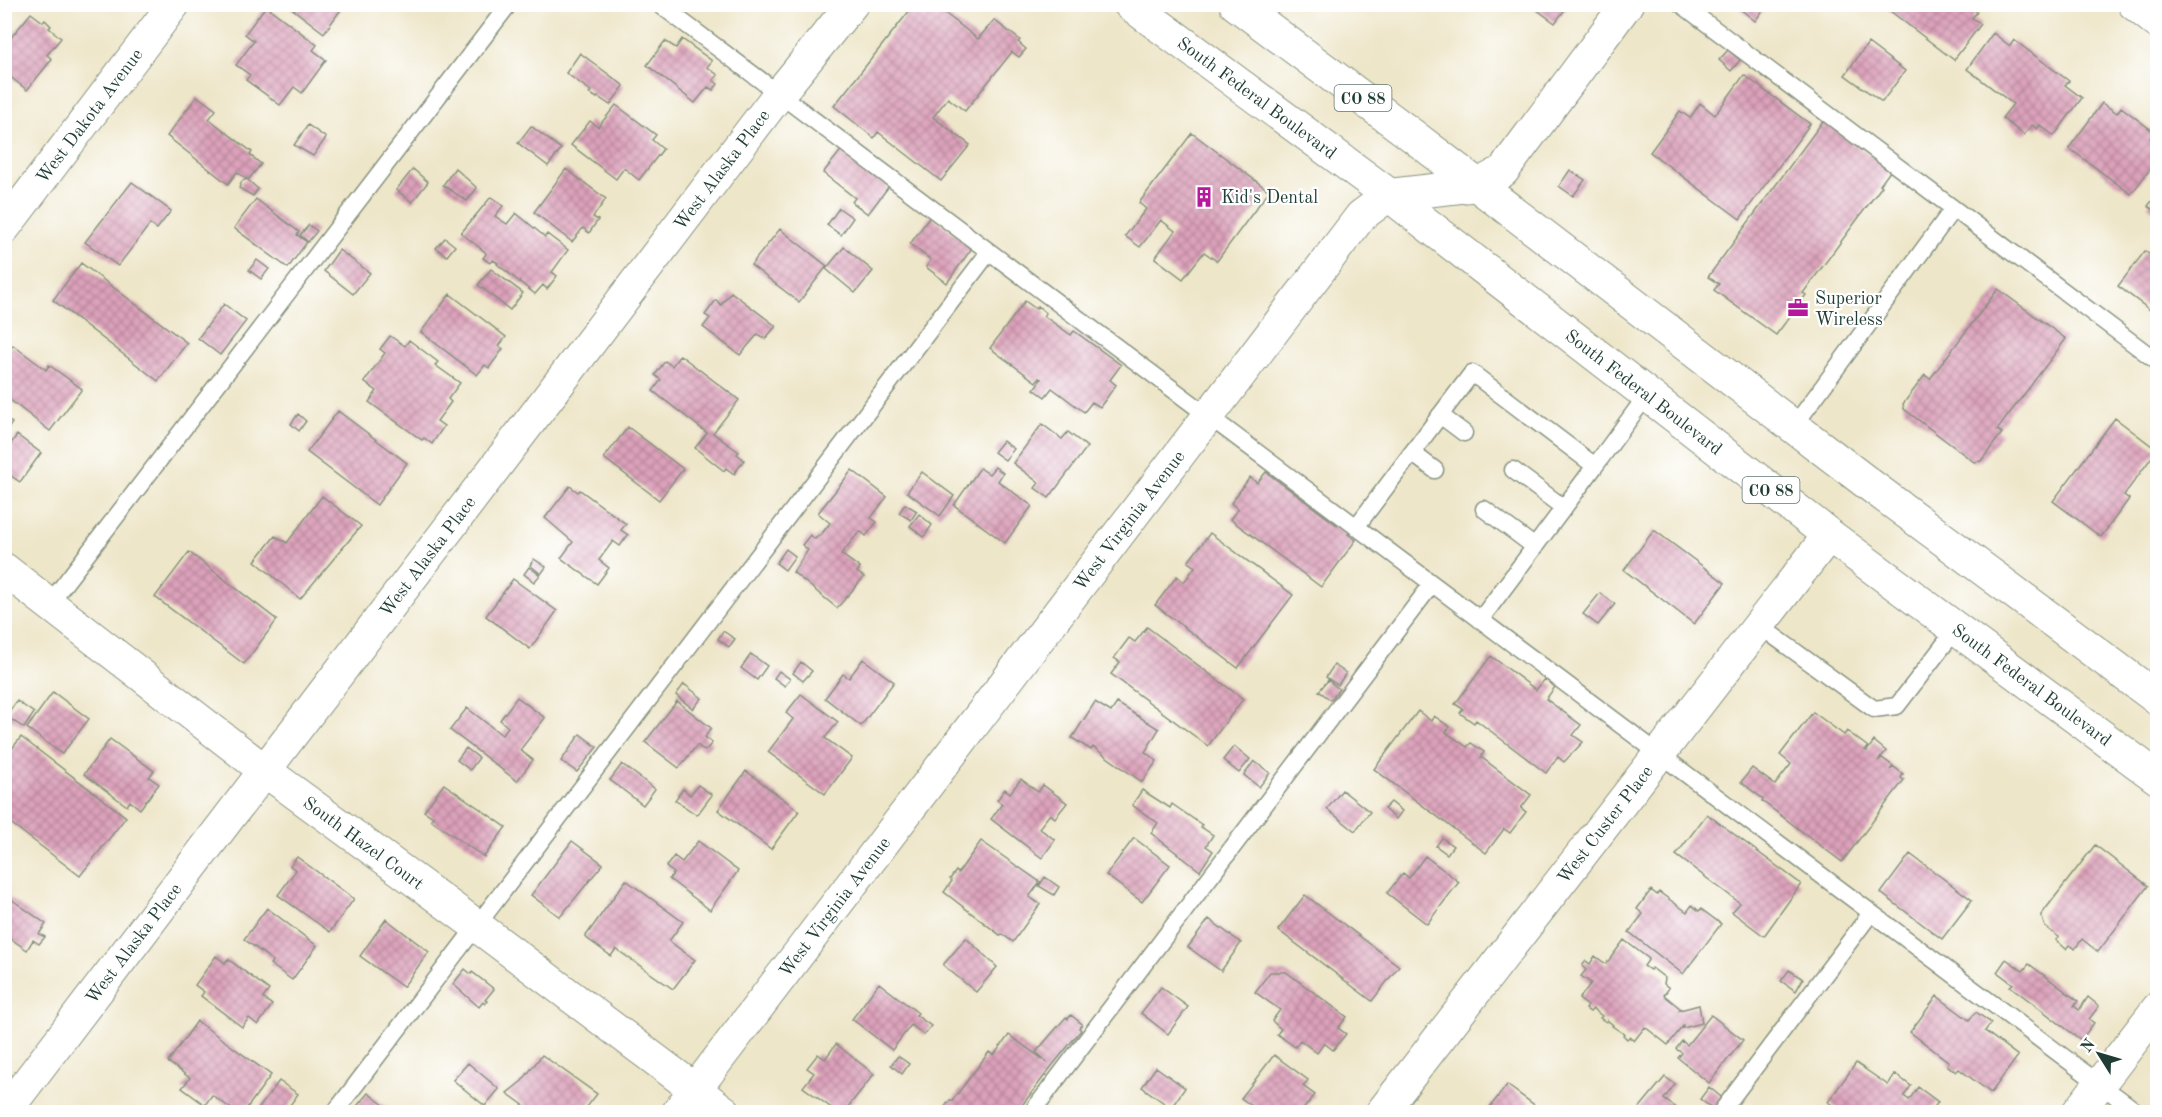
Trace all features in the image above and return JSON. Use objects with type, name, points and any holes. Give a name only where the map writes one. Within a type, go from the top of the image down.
[{"type":"main road","name":"South Federal Boulevard","points":[[1130,4],[1389,195],[1829,535],[2157,778]]},
{"type":"main road","name":"CO 88","points":[[1236,4],[1478,185],[1870,485],[2157,699]]},
{"type":"street","name":"West Alaska Place","points":[[5,1113],[779,94],[852,4]]},
{"type":"street","points":[[1389,195],[1478,185],[1503,171],[1627,4]]},
{"type":"street","points":[[2134,4],[2157,22]]},
{"type":"street","name":"West Dakota Avenue","points":[[4,228],[160,9]]},
{"type":"street","name":"West Virginia Avenue","points":[[687,1101],[1361,216],[1389,195]]},
{"type":"street","name":"West Custer Place","points":[[1382,1113],[1829,535]]},
{"type":"street","name":"South Hazel Court","points":[[4,569],[264,770],[477,926],[687,1101],[725,1113]]},
{"type":"street","points":[[2078,1113],[2157,1008]]},
{"type":"lane","points":[[49,604],[509,4]]},
{"type":"lane","points":[[659,4],[2137,1113]]},
{"type":"lane","points":[[1681,4],[2157,362]]},
{"type":"lane","points":[[1794,426],[1953,209]]},
{"type":"lane","points":[[335,1113],[989,252]]},
{"type":"lane","points":[[1356,527],[1472,373],[1595,466]]},
{"type":"lane","points":[[1480,620],[1647,395]]},
{"type":"lane","points":[[1440,415],[1464,433]]},
{"type":"lane","points":[[1412,453],[1435,470]]},
{"type":"lane","points":[[1513,470],[1564,508]]},
{"type":"lane","points":[[1484,509],[1535,547]]},
{"type":"lane","points":[[1032,1113],[1432,584]]},
{"type":"lane","points":[[1760,626],[1874,709],[1897,706],[1956,629]]},
{"type":"lane","points":[[1721,1113],[1871,913]]},
{"type":"building","points":[[286,4],[345,4],[324,33]]},
{"type":"building","points":[[1529,4],[1569,4],[1555,23]]},
{"type":"building","points":[[1734,4],[1768,4],[1755,21]]},
{"type":"building","points":[[1881,4],[1967,4],[1977,12],[1972,18],[1981,24],[1954,60]]},
{"type":"building","points":[[914,5],[954,5],[946,14],[978,39],[994,20],[1020,40],[1018,42],[1026,49],[1019,57],[1012,52],[965,111],[948,98],[933,117],[970,145],[941,181],[878,132],[874,138],[834,106]]},
{"type":"building","points":[[266,6],[317,45],[313,50],[326,60],[302,93],[294,87],[280,105],[246,80],[250,75],[236,65],[254,41],[245,34]]},
{"type":"building","points":[[31,13],[43,22],[45,20],[51,26],[49,28],[61,38],[47,55],[52,59],[27,90],[4,72],[4,46]]},
{"type":"building","points":[[1993,33],[2010,46],[2014,40],[2069,81],[2065,85],[2082,98],[2054,136],[2040,125],[2037,129],[2032,125],[2024,135],[2002,118],[2013,104],[1967,69]]},
{"type":"building","points":[[682,39],[712,61],[707,67],[718,75],[713,80],[718,84],[713,90],[708,87],[695,103],[647,65],[665,41],[676,48]]},
{"type":"building","points":[[1868,43],[1905,71],[1882,102],[1845,75]]},
{"type":"building","points":[[1728,50],[1740,60],[1731,71],[1719,60]]},
{"type":"building","points":[[580,53],[624,86],[610,105],[589,93],[591,91],[566,73]]},
{"type":"building","points":[[1744,75],[1810,124],[1740,219],[1650,152],[1680,111],[1690,118],[1700,103],[1715,115]]},
{"type":"building","points":[[197,96],[216,110],[209,119],[252,152],[250,155],[261,164],[248,180],[258,189],[253,196],[239,188],[242,181],[247,179],[237,172],[228,184],[167,136]]},
{"type":"building","points":[[2102,103],[2117,113],[2121,107],[2154,132],[2150,138],[2158,144],[2158,159],[2131,194],[2069,148]]},
{"type":"building","points":[[616,105],[656,135],[652,140],[663,149],[639,180],[624,168],[616,179],[571,145],[590,121],[598,127]]},
{"type":"building","points":[[1823,121],[1891,170],[1880,185],[1882,186],[1803,293],[1806,295],[1776,335],[1714,290],[1719,284],[1708,277]]},
{"type":"building","points":[[308,125],[326,138],[313,156],[294,145]]},
{"type":"building","points":[[531,126],[561,149],[548,166],[518,143]]},
{"type":"building","name":"Kid's Dental","points":[[1192,133],[1269,191],[1217,261],[1204,252],[1183,279],[1155,258],[1175,231],[1161,220],[1140,247],[1125,236],[1146,209],[1139,203]]},
{"type":"building","points":[[843,148],[889,186],[868,214],[852,202],[855,198],[823,173]]},
{"type":"building","points":[[455,168],[477,188],[467,201],[443,185]]},
{"type":"building","points":[[413,169],[428,182],[412,202],[396,190]]},
{"type":"building","points":[[566,169],[606,199],[593,217],[598,220],[589,233],[583,228],[572,242],[534,212]]},
{"type":"building","points":[[1570,170],[1585,180],[1573,196],[1559,186]]},
{"type":"building","points":[[132,182],[171,211],[157,229],[150,224],[118,266],[85,242]]},
{"type":"building","points":[[2158,193],[2158,213],[2148,206]]},
{"type":"building","points":[[491,197],[503,206],[495,216],[507,224],[516,213],[545,237],[547,234],[568,250],[552,272],[557,276],[547,289],[543,285],[535,294],[498,263],[493,260],[490,263],[483,258],[485,252],[461,233]]},
{"type":"building","points":[[256,199],[299,232],[297,235],[307,242],[288,268],[234,228]]},
{"type":"building","points":[[839,208],[853,218],[841,235],[827,225]]},
{"type":"building","points":[[931,215],[972,248],[947,283],[926,267],[931,260],[910,244]]},
{"type":"building","points":[[309,225],[317,231],[308,242],[300,235]]},
{"type":"building","points":[[780,229],[827,266],[799,302],[751,265]]},
{"type":"building","points":[[445,238],[455,246],[447,256],[436,248]]},
{"type":"building","points":[[844,247],[873,271],[855,293],[826,269]]},
{"type":"building","points":[[339,250],[370,273],[353,294],[324,271]]},
{"type":"building","points":[[2145,251],[2158,261],[2158,316],[2118,286]]},
{"type":"building","points":[[257,260],[269,269],[261,279],[249,270]]},
{"type":"building","points":[[81,263],[187,343],[158,381],[53,300]]},
{"type":"building","points":[[491,269],[523,293],[510,310],[478,285]]},
{"type":"building","points":[[1998,289],[2066,339],[1997,430],[2002,433],[1981,461],[1974,462],[1904,409],[1903,404],[1925,375],[1930,379]]},
{"type":"building","points":[[731,292],[776,326],[765,339],[758,334],[740,355],[703,327],[710,318],[705,315],[716,300],[721,305]]},
{"type":"building","points":[[450,294],[506,337],[499,346],[503,349],[489,368],[485,365],[477,375],[421,332]]},
{"type":"building","points":[[1025,301],[1036,309],[1038,306],[1046,313],[1044,316],[1071,335],[1074,331],[1121,365],[1110,380],[1116,385],[1100,407],[1092,402],[1084,412],[1052,388],[1045,397],[1034,389],[1041,379],[1039,378],[1036,382],[990,348]]},
{"type":"building","points":[[224,304],[246,321],[220,355],[198,338]]},
{"type":"building","points":[[390,336],[405,346],[409,340],[438,362],[435,365],[460,383],[448,399],[451,402],[437,421],[444,426],[432,444],[424,438],[422,440],[369,402],[377,391],[364,382],[385,353],[380,349]]},
{"type":"building","points":[[13,345],[46,370],[49,365],[82,389],[50,431],[5,396],[5,356]]},
{"type":"building","points":[[680,355],[739,400],[713,433],[739,452],[737,454],[744,460],[734,474],[726,468],[724,471],[695,448],[707,433],[653,391],[661,380],[655,375],[665,361],[672,366]]},
{"type":"building","points":[[338,411],[407,463],[377,505],[307,452]]},
{"type":"building","points":[[298,414],[306,421],[299,431],[291,424]]},
{"type":"building","points":[[5,418],[12,423],[5,433]]},
{"type":"building","points":[[2115,418],[2157,450],[2124,495],[2129,499],[2101,537],[2053,501]]},
{"type":"building","points":[[1042,424],[1062,439],[1068,432],[1087,447],[1049,498],[1035,488],[1039,483],[1013,463]]},
{"type":"building","points":[[628,427],[683,469],[659,500],[604,458]]},
{"type":"building","points":[[17,435],[41,453],[20,482],[4,471],[4,453]]},
{"type":"building","points":[[1003,441],[1014,449],[1005,460],[994,452]]},
{"type":"building","points":[[995,467],[1003,473],[998,481],[1032,506],[1005,543],[954,505],[980,468],[989,474]]},
{"type":"building","points":[[852,470],[887,497],[871,518],[877,522],[866,536],[860,531],[841,554],[860,568],[857,572],[864,577],[837,608],[793,572],[808,550],[802,545],[810,535],[815,539],[820,536],[830,523],[818,513]]},
{"type":"building","points":[[922,472],[954,496],[940,516],[907,492]]},
{"type":"building","points":[[1266,472],[1337,525],[1340,522],[1351,530],[1348,534],[1356,540],[1321,587],[1230,519],[1238,509],[1231,503],[1250,477],[1257,483]]},
{"type":"building","points":[[570,486],[578,492],[580,490],[626,524],[621,530],[628,535],[620,546],[613,541],[599,560],[609,568],[597,584],[561,558],[573,542],[545,518]]},
{"type":"building","points":[[322,496],[361,526],[300,599],[255,561],[275,536],[287,543]]},
{"type":"building","points":[[905,504],[917,511],[911,520],[899,513]]},
{"type":"building","points":[[919,514],[932,525],[924,537],[910,526]]},
{"type":"building","points":[[1654,530],[1725,583],[1694,624],[1624,570]]},
{"type":"building","points":[[1210,533],[1293,595],[1238,668],[1155,605],[1177,576],[1184,582],[1195,567],[1188,562]]},
{"type":"building","points":[[786,549],[795,556],[785,570],[776,563]]},
{"type":"building","points":[[189,552],[277,620],[244,664],[155,597]]},
{"type":"building","points":[[534,559],[546,567],[541,574],[530,565]]},
{"type":"building","points":[[529,567],[540,575],[534,582],[524,574]]},
{"type":"building","points":[[513,579],[557,611],[530,649],[486,616]]},
{"type":"building","points":[[1600,593],[1615,604],[1598,625],[1583,614]]},
{"type":"building","points":[[1147,627],[1243,699],[1208,746],[1111,674],[1120,662],[1114,658],[1129,638],[1135,642]]},
{"type":"building","points":[[723,631],[735,639],[729,647],[718,639]]},
{"type":"building","points":[[751,654],[767,666],[757,680],[741,668]]},
{"type":"building","points":[[1491,656],[1536,690],[1545,679],[1555,687],[1546,699],[1581,725],[1573,735],[1583,742],[1564,762],[1558,757],[1546,773],[1476,720],[1474,723],[1460,713],[1463,709],[1455,704]]},
{"type":"building","points":[[863,659],[894,682],[861,726],[825,698],[843,674],[849,678]]},
{"type":"building","points":[[801,662],[812,671],[803,681],[793,673]]},
{"type":"building","points":[[1334,665],[1346,673],[1338,685],[1326,677]]},
{"type":"building","points":[[779,671],[790,679],[785,686],[774,678]]},
{"type":"building","points":[[1328,680],[1339,689],[1331,700],[1319,691]]},
{"type":"building","points":[[684,684],[702,698],[693,709],[676,695]]},
{"type":"building","points":[[53,692],[89,719],[62,754],[27,728]]},
{"type":"building","points":[[801,694],[838,722],[825,738],[852,758],[825,794],[768,752],[793,719],[786,713]]},
{"type":"building","points":[[517,697],[545,718],[520,750],[533,760],[517,781],[450,730],[467,708],[502,735],[508,727],[500,720]]},
{"type":"building","points":[[17,701],[34,713],[24,728],[6,716]]},
{"type":"building","points":[[677,701],[711,728],[705,737],[712,743],[705,751],[697,745],[679,768],[645,742]]},
{"type":"building","points":[[1095,702],[1111,712],[1117,703],[1159,729],[1145,752],[1157,761],[1142,782],[1093,747],[1091,750],[1072,738]]},
{"type":"building","points":[[1418,711],[1431,721],[1434,716],[1450,727],[1446,732],[1467,747],[1471,743],[1484,752],[1481,757],[1531,795],[1521,808],[1526,812],[1510,833],[1504,829],[1486,853],[1374,769]]},
{"type":"building","points":[[1813,712],[1844,735],[1847,731],[1868,747],[1865,750],[1867,751],[1874,741],[1886,751],[1878,761],[1882,758],[1893,766],[1890,770],[1894,767],[1903,774],[1901,778],[1904,780],[1842,862],[1762,801],[1763,799],[1741,782],[1752,768],[1775,785],[1791,764],[1780,755]]},
{"type":"building","points":[[580,734],[597,747],[577,772],[561,761]]},
{"type":"building","points":[[21,737],[126,817],[80,876],[4,818],[4,759]]},
{"type":"building","points":[[110,739],[154,771],[149,777],[159,784],[140,809],[130,801],[127,806],[84,774]]},
{"type":"building","points":[[1234,746],[1250,759],[1239,773],[1223,760]]},
{"type":"building","points":[[466,748],[479,758],[470,770],[457,760]]},
{"type":"building","points":[[1254,761],[1270,773],[1259,787],[1244,775]]},
{"type":"building","points":[[622,764],[655,789],[643,805],[610,780]]},
{"type":"building","points":[[746,771],[799,811],[771,849],[718,810]]},
{"type":"building","points":[[1021,779],[1038,792],[1043,785],[1067,803],[1055,818],[1050,814],[1039,828],[1055,840],[1042,858],[991,819],[1002,804],[997,800],[1005,789],[1010,793]]},
{"type":"building","points":[[444,784],[506,827],[484,857],[431,820],[433,817],[424,811]]},
{"type":"building","points":[[698,785],[712,795],[697,815],[675,800],[683,789],[690,795]]},
{"type":"building","points":[[1142,790],[1170,808],[1172,804],[1213,835],[1206,846],[1213,851],[1200,871],[1151,833],[1158,823],[1132,805]]},
{"type":"building","points":[[1342,790],[1370,812],[1355,831],[1327,809]]},
{"type":"building","points":[[1391,802],[1402,811],[1396,819],[1384,809]]},
{"type":"building","points":[[1707,814],[1801,884],[1764,936],[1732,912],[1740,903],[1676,855]]},
{"type":"building","points":[[1134,838],[1170,865],[1142,902],[1106,875]]},
{"type":"building","points":[[1442,838],[1453,846],[1447,854],[1436,846]]},
{"type":"building","points":[[572,841],[603,864],[560,917],[531,895]]},
{"type":"building","points":[[698,841],[738,871],[710,910],[669,879],[674,873],[666,867],[674,856],[682,862]]},
{"type":"building","points":[[981,841],[1040,882],[1029,897],[1040,904],[1013,942],[1002,934],[1000,935],[944,892],[952,881],[950,879],[956,871],[958,873]]},
{"type":"building","points":[[2095,845],[2148,886],[2098,952],[2082,939],[2075,949],[2069,945],[2066,949],[2056,940],[2059,937],[2045,927],[2041,915]]},
{"type":"building","points":[[1910,854],[1972,900],[1942,939],[1881,893]]},
{"type":"building","points":[[1425,856],[1459,882],[1427,924],[1387,893],[1403,873],[1409,878]]},
{"type":"building","points":[[297,857],[354,899],[330,932],[278,895],[296,870],[290,866]]},
{"type":"building","points":[[1045,877],[1059,887],[1054,895],[1039,886]]},
{"type":"building","points":[[626,880],[683,922],[669,941],[695,960],[673,989],[616,949],[611,956],[585,937]]},
{"type":"building","points":[[1651,890],[1657,895],[1659,892],[1687,912],[1692,905],[1699,911],[1701,909],[1721,924],[1683,974],[1629,932],[1643,914],[1637,909]]},
{"type":"building","points":[[4,894],[46,924],[39,934],[45,937],[39,944],[33,940],[27,950],[4,934]]},
{"type":"building","points":[[1305,895],[1399,966],[1372,1001],[1278,930]]},
{"type":"building","points":[[267,908],[317,946],[292,980],[270,964],[273,961],[244,939]]},
{"type":"building","points":[[386,919],[429,952],[403,987],[360,956]]},
{"type":"building","points":[[1209,919],[1241,943],[1221,971],[1188,947]]},
{"type":"building","points":[[966,938],[997,967],[976,992],[943,965]]},
{"type":"building","points":[[1624,940],[1649,959],[1644,966],[1650,970],[1652,968],[1665,978],[1664,984],[1669,988],[1664,995],[1680,1010],[1699,1005],[1702,1023],[1683,1028],[1683,1026],[1668,1045],[1645,1027],[1634,1041],[1629,1037],[1627,1039],[1607,1020],[1606,1022],[1600,1018],[1602,1016],[1593,1009],[1590,1012],[1586,1009],[1588,1006],[1579,999],[1591,983],[1581,976],[1586,970],[1582,966],[1586,961],[1590,964],[1595,956],[1606,964]]},
{"type":"building","points":[[216,956],[225,963],[228,959],[269,990],[263,998],[272,1005],[258,1025],[249,1018],[242,1027],[201,996],[204,992],[195,985]]},
{"type":"building","points":[[2006,959],[2023,971],[2029,964],[2078,1001],[2074,1006],[2079,1010],[2088,997],[2099,1006],[2089,1019],[2094,1023],[2081,1040],[2010,986],[2013,984],[1997,972]]},
{"type":"building","points":[[465,969],[494,989],[485,1000],[487,1001],[485,1004],[483,1002],[479,1007],[453,984]]},
{"type":"building","points":[[1789,970],[1803,979],[1796,991],[1781,981]]},
{"type":"building","points":[[1270,972],[1286,972],[1347,1017],[1338,1028],[1346,1034],[1333,1050],[1324,1043],[1317,1053],[1300,1040],[1295,1047],[1277,1034],[1281,1029],[1272,1021],[1280,1010],[1255,992]]},
{"type":"building","points":[[879,983],[931,1026],[924,1035],[911,1025],[892,1050],[852,1019]]},
{"type":"building","points":[[1161,987],[1188,1007],[1168,1034],[1141,1013]]},
{"type":"building","points":[[1937,996],[1969,1020],[1976,1012],[1991,1023],[1985,1031],[2018,1056],[1991,1093],[1959,1069],[1956,1072],[1947,1065],[1949,1062],[1910,1032]]},
{"type":"building","points":[[1071,1015],[1082,1024],[1079,1028],[1081,1030],[1017,1112],[951,1112],[944,1108],[950,1100],[952,1101],[989,1052],[994,1055],[1009,1035],[1048,1063],[1036,1052],[1066,1017],[1068,1019]]},
{"type":"building","points":[[1711,1015],[1743,1040],[1709,1083],[1678,1058],[1682,1053],[1676,1049],[1682,1041],[1687,1045]]},
{"type":"building","points":[[197,1021],[271,1075],[244,1112],[236,1112],[212,1095],[205,1105],[182,1088],[190,1078],[168,1062]]},
{"type":"building","points":[[836,1044],[874,1074],[844,1112],[837,1112],[803,1087],[814,1073],[807,1068],[818,1054],[825,1059]]},
{"type":"building","points":[[542,1055],[597,1094],[583,1112],[533,1112],[507,1093],[522,1081]]},
{"type":"building","points":[[1274,1055],[1308,1080],[1303,1086],[1315,1095],[1301,1112],[1294,1112],[1288,1107],[1284,1112],[1260,1112],[1241,1098]]},
{"type":"building","points":[[898,1056],[909,1064],[902,1074],[891,1065]]},
{"type":"building","points":[[468,1063],[499,1089],[485,1106],[453,1080]]},
{"type":"building","points":[[1856,1063],[1888,1085],[1895,1074],[1911,1086],[1904,1096],[1909,1100],[1918,1087],[1938,1102],[1931,1112],[1842,1112],[1828,1102]]},
{"type":"building","points":[[1156,1067],[1185,1088],[1171,1108],[1142,1087]]},
{"type":"building","points":[[1665,1077],[1675,1084],[1664,1099],[1682,1112],[1636,1112]]},
{"type":"building","points":[[279,1081],[298,1094],[285,1112],[265,1112],[259,1108]]},
{"type":"building","points":[[1507,1085],[1544,1112],[1486,1112]]},
{"type":"building","points":[[1709,1087],[1726,1101],[1717,1112],[1700,1099]]},
{"type":"building","points":[[368,1093],[393,1112],[352,1112]]},
{"type":"place","name":"Kid's Dental","points":[[1204,197]]},
{"type":"place","name":"Superior Wireless","points":[[1798,308]]}]
